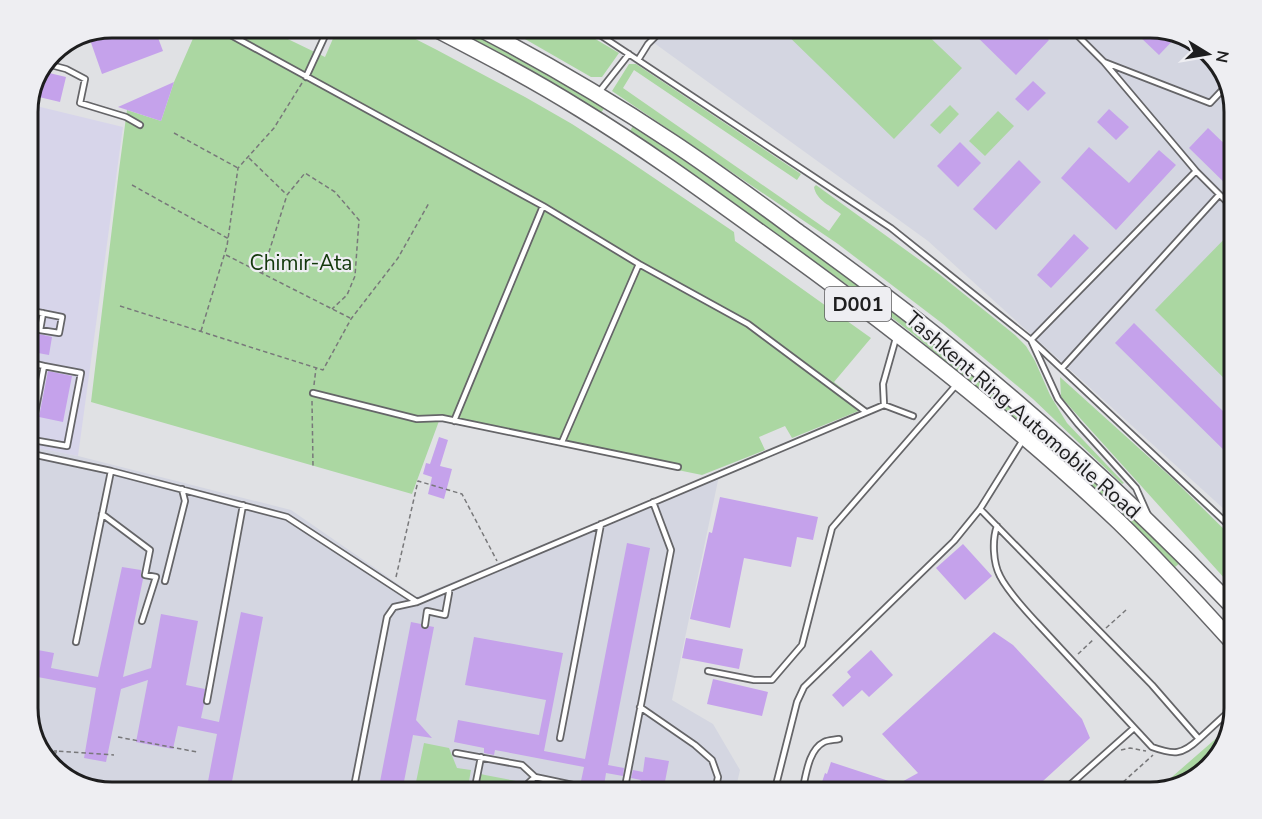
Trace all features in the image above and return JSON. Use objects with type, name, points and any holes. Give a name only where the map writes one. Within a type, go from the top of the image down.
[{"type":"highway","name":"Tashkent Ring Automobile Road","points":[[451,37],[548,89],[612,129],[721,203],[897,333],[1024,438],[1118,521],[1224,633]]},
{"type":"highway","name":"Tashkent Ring Automobile Road","points":[[495,37],[624,111],[722,177],[912,316],[1016,401],[1153,525],[1224,597]]},
{"type":"highway","points":[[612,129],[624,111]]},
{"type":"highway","points":[[1180,584],[1197,569]]},
{"type":"lane","points":[[234,37],[543,206],[639,264],[748,324],[866,412]]},
{"type":"lane","points":[[306,77],[324,37]]},
{"type":"lane","points":[[603,37],[891,228],[1031,340],[1224,521]]},
{"type":"lane","points":[[638,60],[655,37]]},
{"type":"lane","points":[[1079,37],[1104,62],[1196,171],[1224,200]]},
{"type":"lane","points":[[598,95],[629,54]]},
{"type":"lane","points":[[1104,62],[1210,103],[1221,91]]},
{"type":"lane","points":[[54,66],[66,69],[85,80],[80,103],[126,117],[140,125]]},
{"type":"lane","points":[[1031,340],[1196,171]]},
{"type":"lane","points":[[1062,368],[1219,195]]},
{"type":"lane","points":[[454,421],[543,206]]},
{"type":"lane","points":[[562,442],[639,264]]},
{"type":"lane","points":[[38,312],[43,313],[62,317],[59,333],[40,330],[43,313]]},
{"type":"lane","points":[[884,405],[883,384],[897,333]]},
{"type":"lane","points":[[1031,340],[1058,399],[1136,488],[1153,525]]},
{"type":"lane","points":[[38,365],[81,373],[67,446],[38,441]]},
{"type":"lane","points":[[38,393],[44,366]]},
{"type":"lane","points":[[708,671],[754,680],[772,680],[802,645],[832,528],[958,382]]},
{"type":"lane","points":[[313,393],[417,419],[442,418],[678,467]]},
{"type":"lane","points":[[355,782],[387,617],[394,607],[417,602],[884,405],[913,416]]},
{"type":"lane","points":[[777,782],[797,702],[804,687],[954,541],[980,509],[1024,438]]},
{"type":"lane","points":[[38,455],[111,471],[287,517],[417,602]]},
{"type":"lane","points":[[76,642],[111,471]]},
{"type":"lane","points":[[165,581],[185,501],[182,489]]},
{"type":"lane","points":[[626,782],[671,550],[653,502]]},
{"type":"lane","points":[[207,701],[243,505]]},
{"type":"lane","points":[[980,509],[1152,685],[1199,739]]},
{"type":"lane","points":[[102,514],[150,550],[145,575],[156,577],[142,621]]},
{"type":"lane","points":[[560,738],[601,524]]},
{"type":"lane","points":[[997,526],[993,546],[999,575],[1027,612],[1152,747],[1164,752],[1177,753],[1186,750],[1224,716]]},
{"type":"lane","points":[[425,625],[428,611],[445,615],[448,589]]},
{"type":"lane","points":[[640,707],[696,745],[712,760],[718,777],[717,782]]},
{"type":"lane","points":[[1073,782],[1134,728]]},
{"type":"lane","points":[[804,782],[815,750],[824,742],[839,739]]},
{"type":"lane","points":[[456,753],[522,765],[535,777],[559,782]]},
{"type":"lane","points":[[476,782],[481,757]]},
{"type":"lane","points":[[530,782],[535,777]]},
{"type":"path","points":[[201,332],[229,239],[238,168],[274,128],[306,77]]},
{"type":"path","points":[[174,133],[238,168]]},
{"type":"path","points":[[248,157],[288,195]]},
{"type":"path","points":[[262,274],[288,195],[305,173],[335,192],[359,220],[355,276],[346,295],[332,309]]},
{"type":"path","points":[[132,185],[229,239]]},
{"type":"path","points":[[120,306],[323,370],[351,319],[398,258],[429,203]]},
{"type":"path","points":[[225,255],[351,319]]},
{"type":"path","points":[[313,466],[312,404],[316,368]]},
{"type":"path","points":[[394,587],[418,481],[462,494],[500,567]]},
{"type":"path","points":[[118,737],[197,752]]},
{"type":"path","points":[[1118,751],[1130,748],[1153,754],[1123,782]]},
{"type":"path","points":[[52,751],[114,755]]},
{"type":"path","points":[[55,754],[57,751]]},
{"type":"shaded area","points":[[646,37],[1150,37],[1183,45],[1203,59],[1219,83],[1224,102],[1224,509],[928,241]]},
{"type":"shaded area","points":[[38,106],[123,127],[78,456],[38,448]]},
{"type":"shaded area","points":[[38,448],[78,456],[291,510],[417,597],[720,471],[672,700],[713,724],[740,770],[737,782],[112,782],[79,774],[59,760],[47,744],[40,726],[38,712]]},
{"type":"green space","name":"Chimir-Ata","points":[[194,37],[284,37],[325,57],[334,37],[412,37],[525,97],[620,155],[734,232],[735,241],[871,338],[834,382],[866,408],[792,438],[785,426],[759,437],[765,450],[702,475],[439,421],[412,494],[91,402],[127,110],[161,121],[174,82]]},
{"type":"green space","points":[[468,37],[483,37],[605,107],[601,113],[533,72]]},
{"type":"green space","points":[[521,37],[592,37],[619,53],[602,77],[591,77]]},
{"type":"green space","points":[[789,37],[929,37],[962,68],[894,139]]},
{"type":"green space","points":[[629,64],[636,64],[801,174],[797,180],[634,70],[623,88],[829,231],[841,214],[818,196],[814,187],[816,185],[939,274],[1015,335],[1026,346],[1035,361],[1050,395],[1067,423],[1124,483],[1122,484],[1033,399],[943,324],[838,244],[612,91]]},
{"type":"green space","points":[[950,105],[959,114],[940,134],[930,125]]},
{"type":"green space","points":[[998,111],[1014,126],[985,156],[969,141]]},
{"type":"green space","points":[[633,126],[760,213],[905,319],[1052,443],[1180,563],[1175,567],[1145,536],[1048,448],[913,334],[702,180],[630,131]]},
{"type":"green space","points":[[1224,239],[1224,378],[1155,310]]},
{"type":"green space","points":[[1060,377],[1172,478],[1224,529],[1224,578],[1061,397]]},
{"type":"green space","points":[[1219,736],[1199,763],[1183,774],[1170,779]]},
{"type":"green space","points":[[424,743],[449,748],[457,768],[471,770],[469,782],[416,782]]},
{"type":"green space","points":[[481,774],[521,782],[479,782]]},
{"type":"building","points":[[112,37],[158,37],[163,51],[102,74],[90,41]]},
{"type":"building","points":[[977,37],[1046,37],[1049,40],[1016,75]]},
{"type":"building","points":[[1140,37],[1172,41],[1159,55]]},
{"type":"building","points":[[49,73],[66,77],[60,102],[39,97]]},
{"type":"building","points":[[1033,81],[1046,93],[1028,111],[1015,99]]},
{"type":"building","points":[[174,82],[161,121],[118,107],[165,86]]},
{"type":"building","points":[[1109,109],[1129,127],[1116,140],[1097,122]]},
{"type":"building","points":[[1208,128],[1224,143],[1224,182],[1189,148]]},
{"type":"building","points":[[960,142],[981,163],[958,187],[937,166]]},
{"type":"building","points":[[1089,147],[1129,183],[1159,150],[1176,165],[1116,230],[1061,178]]},
{"type":"building","points":[[1019,160],[1041,182],[996,230],[973,209]]},
{"type":"building","points":[[1074,234],[1089,248],[1051,288],[1037,275]]},
{"type":"building","points":[[1134,323],[1224,412],[1224,450],[1115,343]]},
{"type":"building","points":[[38,333],[52,337],[49,355],[38,353]]},
{"type":"building","points":[[48,371],[72,376],[63,422],[39,417]]},
{"type":"building","points":[[439,437],[448,440],[440,466],[452,469],[444,499],[428,494],[432,477],[423,474],[426,463],[430,464]]},
{"type":"building","points":[[720,497],[818,517],[813,540],[797,537],[791,567],[744,558],[730,628],[690,619],[709,532],[712,533]]},
{"type":"building","points":[[627,543],[650,548],[608,765],[624,768],[623,776],[606,773],[605,782],[586,782],[581,781],[584,767],[495,750],[494,755],[484,753],[484,748],[454,742],[458,720],[539,735],[546,700],[465,685],[474,637],[563,653],[544,751],[585,759]]},
{"type":"building","points":[[963,544],[992,576],[965,600],[936,568]]},
{"type":"building","points":[[122,567],[141,570],[143,579],[123,677],[151,668],[161,614],[198,621],[186,685],[205,689],[201,718],[219,722],[241,612],[263,617],[232,782],[208,782],[217,734],[178,726],[173,749],[136,742],[148,680],[121,689],[106,762],[84,758],[96,688],[38,677],[38,650],[54,653],[51,668],[98,677]]},
{"type":"building","points":[[411,622],[421,624],[424,629],[429,626],[434,627],[416,720],[432,738],[413,735],[404,782],[380,782]]},
{"type":"building","points":[[994,632],[1013,645],[1082,719],[1090,738],[1042,782],[902,782],[918,773],[882,734]]},
{"type":"building","points":[[686,638],[743,649],[739,669],[682,658]]},
{"type":"building","points":[[871,650],[893,675],[869,697],[862,690],[843,707],[832,695],[851,677],[847,672]]},
{"type":"building","points":[[713,679],[768,692],[762,716],[707,704]]},
{"type":"building","points":[[645,757],[669,761],[665,782],[641,782],[641,780],[631,778],[633,770],[643,772]]},
{"type":"building","points":[[831,762],[892,782],[822,782]]}]
